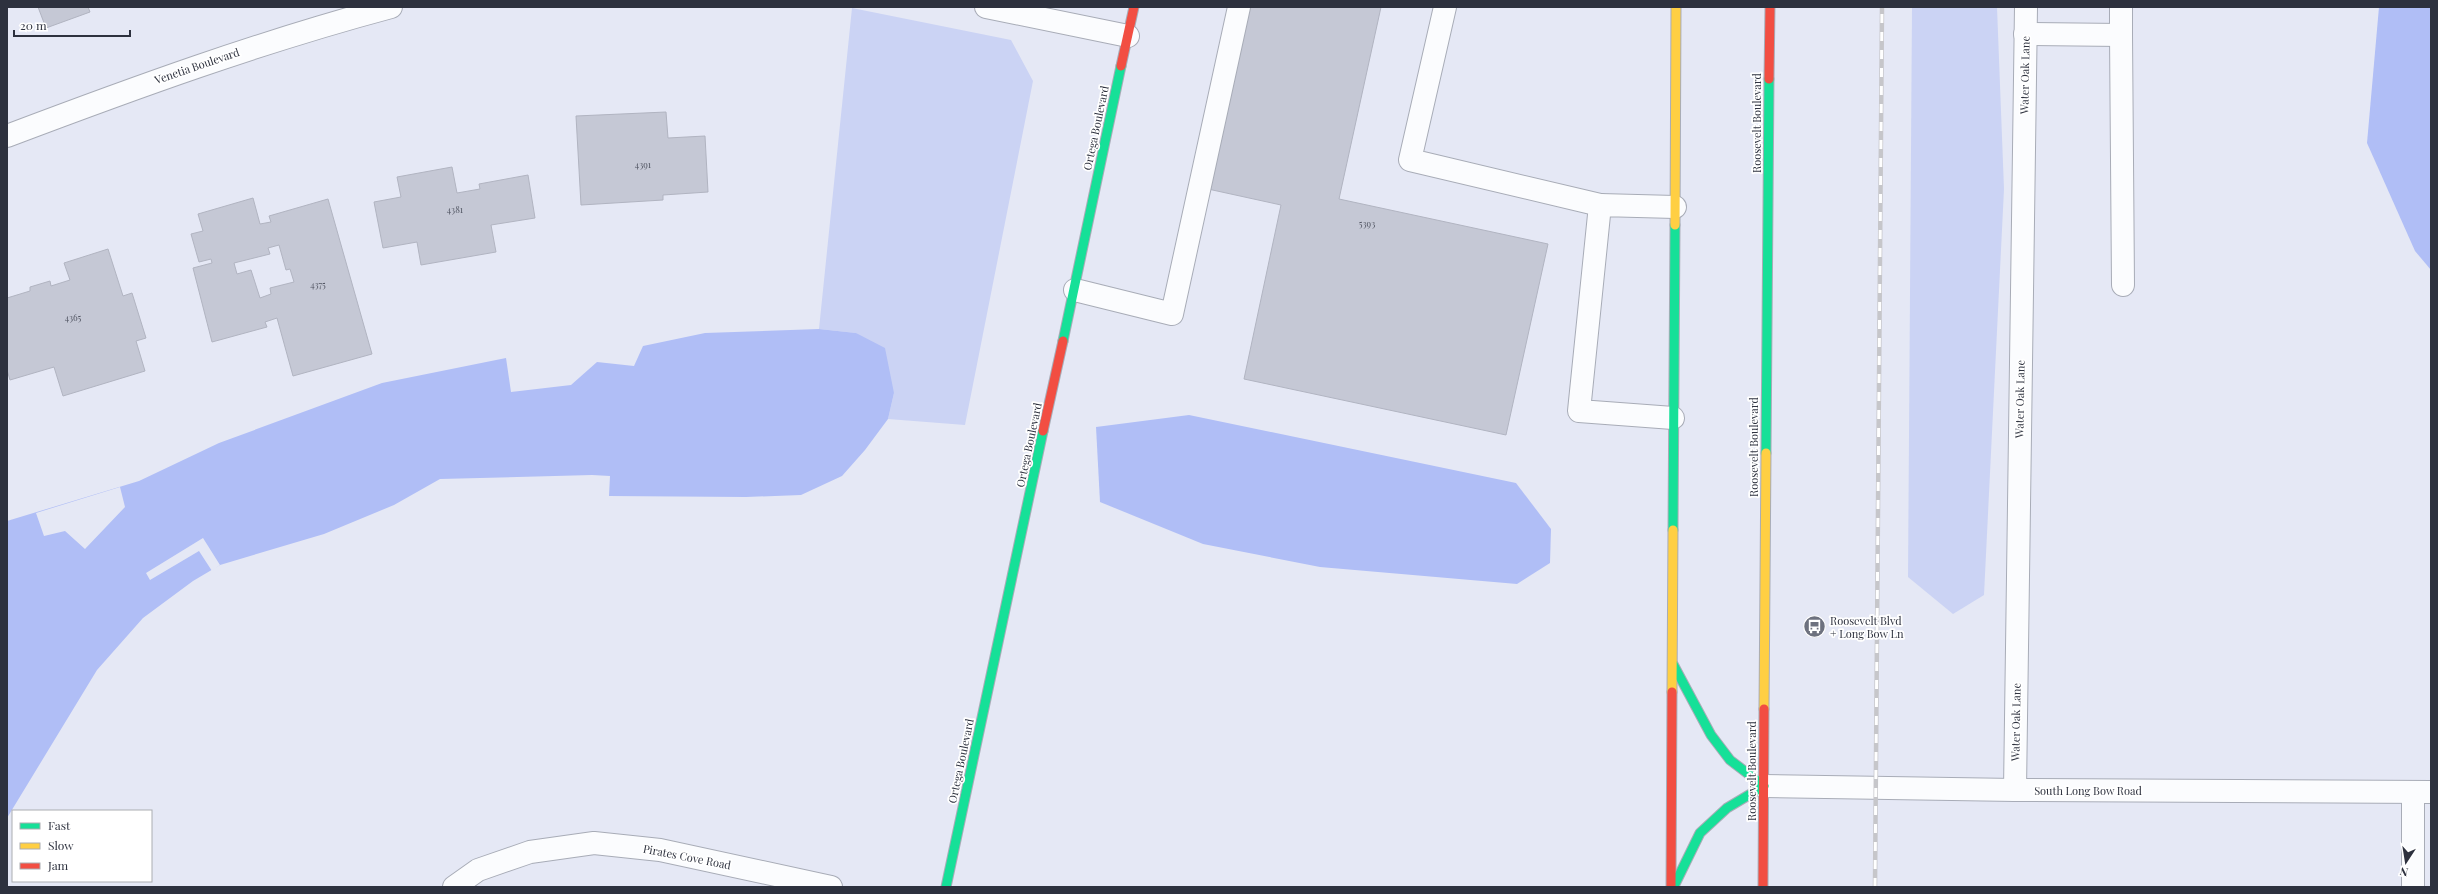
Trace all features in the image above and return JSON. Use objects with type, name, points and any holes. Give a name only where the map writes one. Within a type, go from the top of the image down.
[{"type":"main road","name":"Ortega Boulevard","points":[[946,887],[1075,290],[1134,7]]},
{"type":"main road","points":[[1672,887],[1676,7]]},
{"type":"main road","name":"Roosevelt Boulevard","points":[[1763,887],[1770,7]]},
{"type":"main road","points":[[1672,663],[1711,735],[1730,760],[1764,786],[1727,808],[1700,833],[1672,887]]},
{"type":"street","name":"Venetia Boulevard","points":[[7,136],[164,77],[301,32],[391,7]]},
{"type":"street","points":[[986,7],[1128,36]]},
{"type":"street","points":[[1075,290],[1172,314],[1239,7]]},
{"type":"street","points":[[1445,7],[1410,160],[1600,205],[1675,208]]},
{"type":"street","name":"Water Oak Lane","points":[[2015,790],[2026,7]]},
{"type":"street","points":[[2121,7],[2123,285]]},
{"type":"street","points":[[2025,34],[2121,35]]},
{"type":"street","points":[[1600,205],[1579,411],[1673,418]]},
{"type":"street","name":"South Long Bow Road","points":[[1764,786],[2015,790],[2422,792]]},
{"type":"street","points":[[2412,887],[2422,792]]},
{"type":"street","name":"Pirates Cove Road","points":[[454,887],[478,870],[530,852],[594,843],[660,850],[830,887]]},
{"type":"shaded area","points":[[1912,7],[1997,7],[2004,189],[1984,595],[1953,614],[1908,577]]},
{"type":"shaded area","points":[[852,8],[1011,40],[1033,81],[965,425],[888,419],[894,393],[856,333],[819,329]]},
{"type":"water","points":[[2379,7],[2431,7],[2431,270],[2415,251],[2367,143]]},
{"type":"water","points":[[819,329],[856,333],[885,348],[894,393],[888,419],[865,450],[842,476],[801,495],[746,497],[609,496],[610,476],[592,475],[440,479],[394,505],[324,534],[220,565],[193,581],[143,618],[97,670],[7,818],[7,521],[139,481],[219,443],[382,383],[506,358],[511,392],[571,385],[597,362],[634,366],[643,346],[705,333]]},
{"type":"water","points":[[1189,415],[1516,483],[1551,529],[1550,563],[1517,584],[1320,567],[1203,544],[1100,502],[1096,427]]},
{"type":"pier","points":[[120,487],[125,507],[85,549],[65,531],[44,536],[36,513]]},
{"type":"pier","points":[[203,538],[220,565],[212,571],[199,551],[150,580],[146,573]]},
{"type":"building","points":[[38,7],[88,7],[90,12],[46,28]]},
{"type":"building","points":[[1248,7],[1381,7],[1339,199],[1548,244],[1506,435],[1244,379],[1281,205],[1208,189]]},
{"type":"building","points":[[666,112],[668,138],[705,136],[708,192],[663,195],[663,200],[581,205],[576,116]]},
{"type":"building","points":[[452,167],[457,193],[480,189],[479,184],[528,175],[535,218],[491,225],[496,252],[421,265],[417,242],[383,248],[374,202],[401,197],[397,177]]},
{"type":"building","points":[[253,198],[260,224],[271,222],[269,216],[328,199],[372,354],[293,376],[277,318],[265,322],[267,327],[212,342],[193,268],[212,263],[211,259],[199,262],[191,234],[203,231],[198,214]],"holes":[[[279,245],[286,270],[290,269],[294,282],[270,288],[271,294],[260,298],[251,270],[237,274],[234,263],[270,254],[268,248]]]},
{"type":"building","points":[[108,249],[123,296],[132,293],[146,338],[136,341],[145,371],[63,396],[54,367],[10,380],[7,370],[7,298],[30,291],[30,287],[50,281],[51,286],[70,280],[64,263]]},
{"type":"railway","points":[[1875,887],[1882,7]]},
{"type":"traffic: fast","points":[[1063,341],[1121,66]]},
{"type":"traffic: fast","points":[[1766,453],[1769,79]]},
{"type":"traffic: fast","points":[[1673,530],[1675,225]]},
{"type":"traffic: fast","points":[[946,887],[1043,431]]},
{"type":"traffic: fast","points":[[1673,664],[1711,735],[1730,760],[1764,786]]},
{"type":"traffic: fast","points":[[1675,884],[1700,833],[1727,808],[1764,786]]},
{"type":"traffic: slow","points":[[1675,225],[1676,7]]},
{"type":"traffic: slow","points":[[1764,709],[1766,453]]},
{"type":"traffic: slow","points":[[1672,692],[1673,530]]},
{"type":"traffic: jam","points":[[1121,66],[1134,7]]},
{"type":"traffic: jam","points":[[1769,79],[1770,7]]},
{"type":"traffic: jam","points":[[1043,431],[1063,341]]},
{"type":"traffic: jam","points":[[1671,887],[1672,692]]},
{"type":"traffic: jam","points":[[1763,887],[1764,709]]},
{"type":"place","name":"Roosevelt Blvd + Long Bow Ln","points":[[1814,627]]}]
